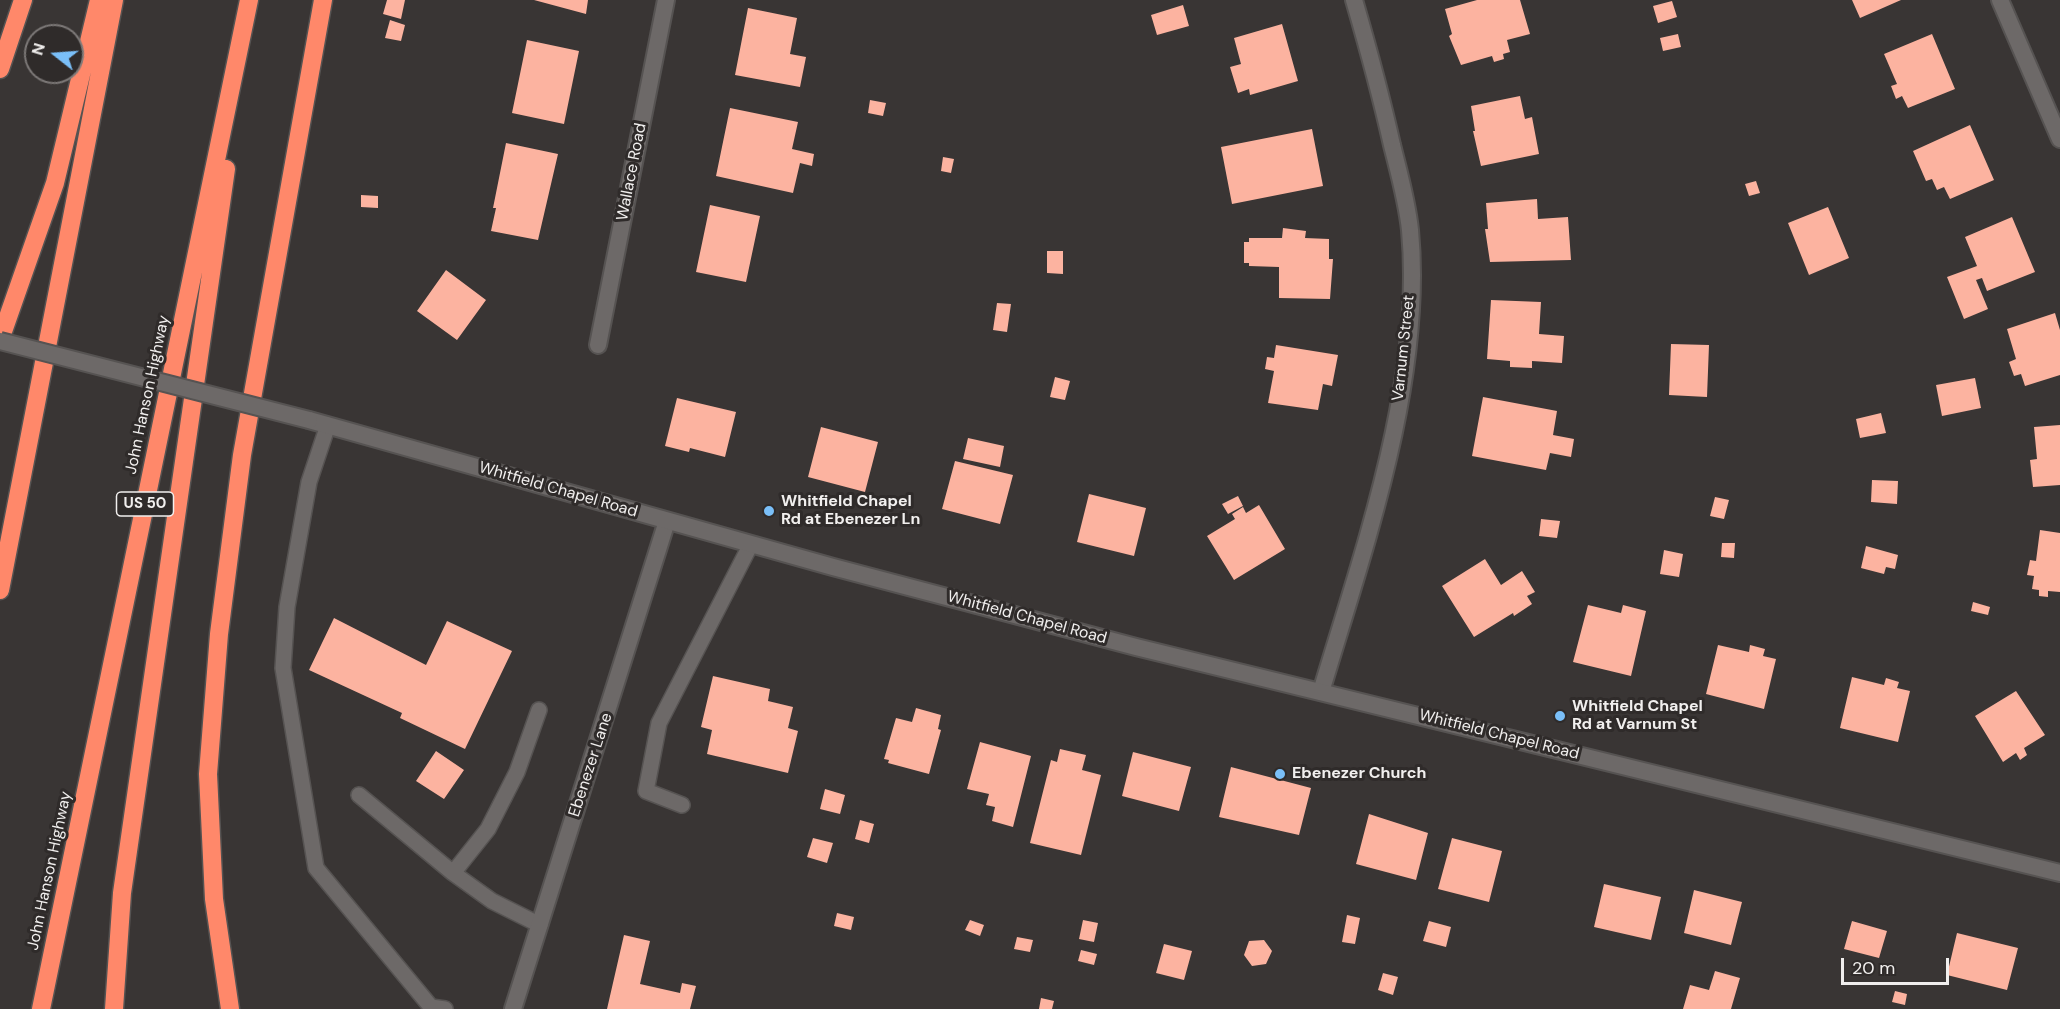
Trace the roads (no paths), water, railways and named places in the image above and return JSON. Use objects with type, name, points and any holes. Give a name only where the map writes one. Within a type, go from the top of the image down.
[{"type":"highway","points":[[0,69],[23,0]]},
{"type":"highway","points":[[0,340],[55,183],[99,0]]},
{"type":"highway","points":[[0,590],[114,0]]},
{"type":"highway","points":[[114,1009],[122,893],[250,0]]},
{"type":"highway","name":"John Hanson Highway","points":[[41,1009],[250,0]]},
{"type":"highway","points":[[230,1009],[214,898],[208,774],[219,634],[242,455],[323,0]]},
{"type":"street","name":"Wallace Road","points":[[598,345],[666,0]]},
{"type":"street","name":"Varnum Street","points":[[1322,692],[1382,482],[1402,395],[1410,303],[1412,258],[1403,189],[1354,0]]},
{"type":"street","points":[[2000,0],[2060,139]]},
{"type":"street","name":"Whitfield Chapel Road","points":[[0,340],[328,425],[667,521],[1136,647],[2060,873]]},
{"type":"street","name":"Ebenezer Lane","points":[[513,1009],[667,521]]},
{"type":"lane","points":[[328,425],[309,482],[287,607],[283,668],[316,868],[431,1007],[445,1009]]},
{"type":"lane","points":[[682,805],[646,791],[659,723],[751,544]]},
{"type":"lane","points":[[453,873],[488,830],[517,772],[539,710]]},
{"type":"lane","points":[[359,795],[453,873],[492,901],[540,925]]},
{"type":"place","name":"Whitfield Chapel Rd at Ebenezer Ln","points":[[769,511]]},
{"type":"place","name":"Whitfield Chapel Rd at Varnum St","points":[[1560,716]]},
{"type":"place","name":"Ebenezer Church","points":[[1280,774]]}]
